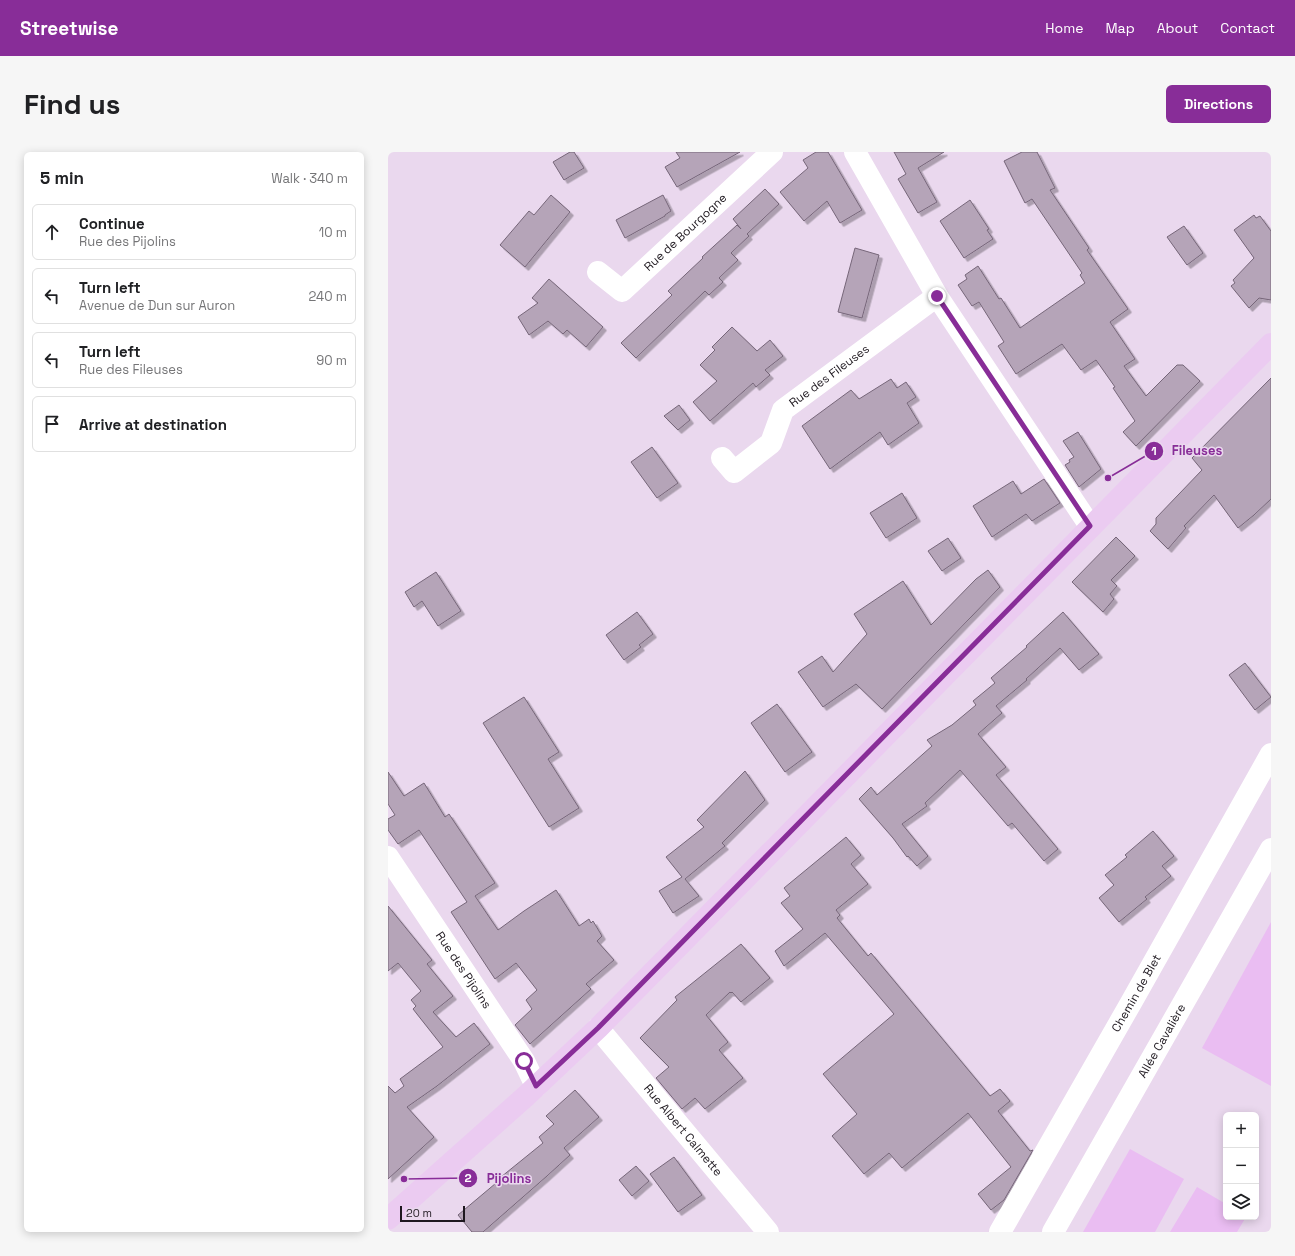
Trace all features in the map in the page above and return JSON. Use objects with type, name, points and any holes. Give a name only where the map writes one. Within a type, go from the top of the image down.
[{"type":"main road","points":[[388,1219],[598,1028],[1090,526],[1271,344]]},
{"type":"street","name":"Rue de Bourgogne","points":[[598,272],[622,291],[772,152]]},
{"type":"street","points":[[854,152],[937,296],[1090,526]]},
{"type":"street","name":"Rue des Fileuses","points":[[722,458],[734,472],[771,443],[783,410],[937,296]]},
{"type":"street","name":"Chemin de Blet","points":[[1000,1232],[1271,754]]},
{"type":"street","name":"Allée Cavalière","points":[[1053,1232],[1271,849]]},
{"type":"street","name":"Rue des Pijolins","points":[[388,857],[524,1061],[536,1086]]},
{"type":"street","name":"Rue Albert Calmette","points":[[598,1028],[768,1232]]},
{"type":"shaded area","points":[[1271,922],[1271,1086],[1202,1048]]},
{"type":"shaded area","points":[[1130,1149],[1184,1179],[1155,1232],[1083,1232]]},
{"type":"shaded area","points":[[1197,1187],[1223,1202],[1223,1220],[1244,1220],[1237,1232],[1170,1232]]},
{"type":"building","points":[[570,152],[574,152],[584,168],[564,180],[553,162]]},
{"type":"building","points":[[676,152],[740,152],[677,187],[665,167],[680,158]]},
{"type":"building","points":[[816,152],[828,152],[862,210],[840,223],[827,201],[804,221],[780,192],[808,168],[803,160]]},
{"type":"building","points":[[894,152],[944,152],[918,168],[937,202],[918,213],[898,179],[906,174]]},
{"type":"building","points":[[1022,152],[1037,152],[1055,188],[1050,190],[1089,248],[1087,250],[1128,309],[1110,322],[1135,359],[1124,366],[1146,396],[1177,365],[1183,365],[1200,381],[1136,446],[1123,432],[1135,421],[1113,388],[1115,387],[1096,360],[1081,370],[1062,344],[1016,374],[998,346],[1004,342],[979,302],[972,306],[958,285],[967,279],[965,275],[978,266],[1020,328],[1085,283],[1080,275],[1082,273],[1032,199],[1025,203],[1004,161]]},
{"type":"building","points":[[765,189],[779,204],[747,234],[749,236],[731,253],[738,260],[719,278],[723,282],[709,295],[705,291],[636,358],[621,343],[672,295],[668,291],[703,258],[702,257],[737,225],[741,229],[733,219]]},
{"type":"building","points":[[551,195],[570,212],[525,267],[500,245],[529,211],[534,215]]},
{"type":"building","points":[[663,195],[671,211],[665,216],[625,238],[616,220]]},
{"type":"building","points":[[970,200],[989,229],[987,230],[993,239],[964,258],[940,221]]},
{"type":"building","points":[[1254,215],[1256,218],[1260,216],[1271,231],[1271,300],[1259,298],[1249,308],[1231,286],[1235,283],[1233,280],[1254,258],[1234,230]]},
{"type":"building","points":[[1184,226],[1203,253],[1187,265],[1167,237]]},
{"type":"building","points":[[855,248],[879,255],[862,318],[838,312]]},
{"type":"building","points":[[549,279],[603,327],[586,347],[567,330],[563,334],[548,321],[529,335],[518,317],[538,303],[532,298]]},
{"type":"building","points":[[732,327],[757,351],[770,340],[783,356],[765,370],[770,375],[756,387],[753,383],[710,421],[693,402],[717,381],[700,365],[715,350],[712,347]]},
{"type":"building","points":[[1271,378],[1271,499],[1238,528],[1214,495],[1184,526],[1186,528],[1168,549],[1150,531],[1156,524],[1156,518],[1202,470],[1192,458]]},
{"type":"building","points":[[891,379],[897,388],[906,382],[916,397],[907,403],[919,423],[888,445],[880,432],[830,469],[802,426],[851,390],[859,399]]},
{"type":"building","points":[[679,405],[690,420],[678,430],[664,416]]},
{"type":"building","points":[[1078,432],[1101,469],[1079,487],[1065,465],[1074,457],[1063,441]]},
{"type":"building","points":[[652,447],[678,483],[657,498],[631,462]]},
{"type":"building","points":[[1044,479],[1060,503],[1032,521],[1026,514],[992,537],[973,506],[1013,481],[1021,494]]},
{"type":"building","points":[[902,493],[917,518],[886,538],[870,513]]},
{"type":"building","points":[[1116,537],[1135,556],[1111,580],[1117,586],[1110,594],[1114,599],[1103,612],[1072,582]]},
{"type":"building","points":[[948,538],[961,558],[942,571],[928,551]]},
{"type":"building","points":[[988,570],[1000,587],[882,709],[856,684],[823,707],[798,672],[822,656],[833,672],[867,634],[854,614],[903,581],[931,625],[976,579]]},
{"type":"building","points":[[436,572],[461,611],[438,626],[422,601],[414,607],[405,592]]},
{"type":"building","points":[[637,612],[653,634],[639,645],[641,647],[624,660],[606,635]]},
{"type":"building","points":[[1063,612],[1099,654],[1079,670],[1060,648],[1026,679],[1027,680],[996,706],[1002,713],[978,734],[1006,767],[996,775],[1058,849],[1044,861],[1012,823],[1008,826],[960,770],[925,803],[927,806],[902,824],[928,856],[917,866],[908,856],[907,857],[893,838],[859,799],[871,787],[877,795],[932,746],[927,740],[952,725],[976,705],[973,701],[995,683],[991,678],[1027,647],[1026,646]]},
{"type":"building","points":[[1245,663],[1271,697],[1255,710],[1229,675]]},
{"type":"building","points":[[524,697],[559,752],[548,759],[579,808],[549,827],[483,723]]},
{"type":"building","points":[[777,704],[812,752],[785,772],[751,723]]},
{"type":"building","points":[[745,771],[765,800],[722,843],[725,846],[685,879],[699,896],[673,913],[659,891],[682,877],[666,857],[704,827],[697,820]]},
{"type":"building","points":[[388,772],[404,796],[424,783],[445,817],[449,814],[495,883],[475,896],[498,930],[556,890],[579,926],[589,919],[591,923],[593,921],[602,936],[597,941],[614,960],[586,984],[591,989],[530,1044],[515,1025],[532,1009],[526,1000],[537,990],[516,963],[495,979],[451,912],[467,902],[419,830],[398,844],[388,830],[388,819],[395,815],[388,804]]},
{"type":"building","points":[[1153,831],[1174,856],[1162,866],[1171,876],[1145,897],[1147,899],[1119,922],[1099,898],[1114,885],[1105,875],[1127,857],[1125,855]]},
{"type":"building","points":[[846,837],[861,855],[851,864],[868,884],[836,910],[840,915],[837,918],[868,956],[871,953],[990,1096],[1000,1089],[1010,1101],[998,1111],[1030,1151],[1033,1150],[1004,1200],[991,1210],[978,1194],[1011,1167],[968,1113],[902,1168],[889,1153],[864,1174],[832,1136],[857,1114],[823,1074],[894,1014],[825,933],[784,966],[775,951],[803,929],[781,903],[790,896],[784,888]]},
{"type":"building","points":[[388,906],[432,960],[427,964],[453,996],[433,1012],[456,1037],[474,1023],[490,1044],[437,1086],[407,1107],[434,1137],[388,1179],[388,1086],[395,1093],[404,1086],[400,1079],[443,1047],[413,1009],[416,1006],[411,1000],[421,991],[398,963],[388,971]]},
{"type":"building","points":[[741,944],[770,978],[741,1002],[732,992],[730,992],[706,1015],[728,1042],[719,1050],[743,1078],[705,1109],[695,1098],[682,1109],[656,1078],[669,1067],[640,1038],[677,1000],[675,997]]},
{"type":"building","points":[[575,1090],[599,1117],[564,1148],[570,1155],[547,1176],[483,1232],[472,1232],[458,1215],[502,1178],[501,1177],[543,1143],[539,1137],[554,1124],[546,1116]]},
{"type":"building","points":[[674,1157],[702,1195],[678,1212],[650,1174]]},
{"type":"building","points":[[636,1166],[649,1181],[632,1196],[619,1180]]},
{"type":"place","name":"Fileuses","points":[[1108,478]]},
{"type":"place","name":"Pijolins","points":[[404,1179]]},
{"type":"route","points":[[524,1061],[536,1086],[598,1028],[1090,526],[937,296]]}]
